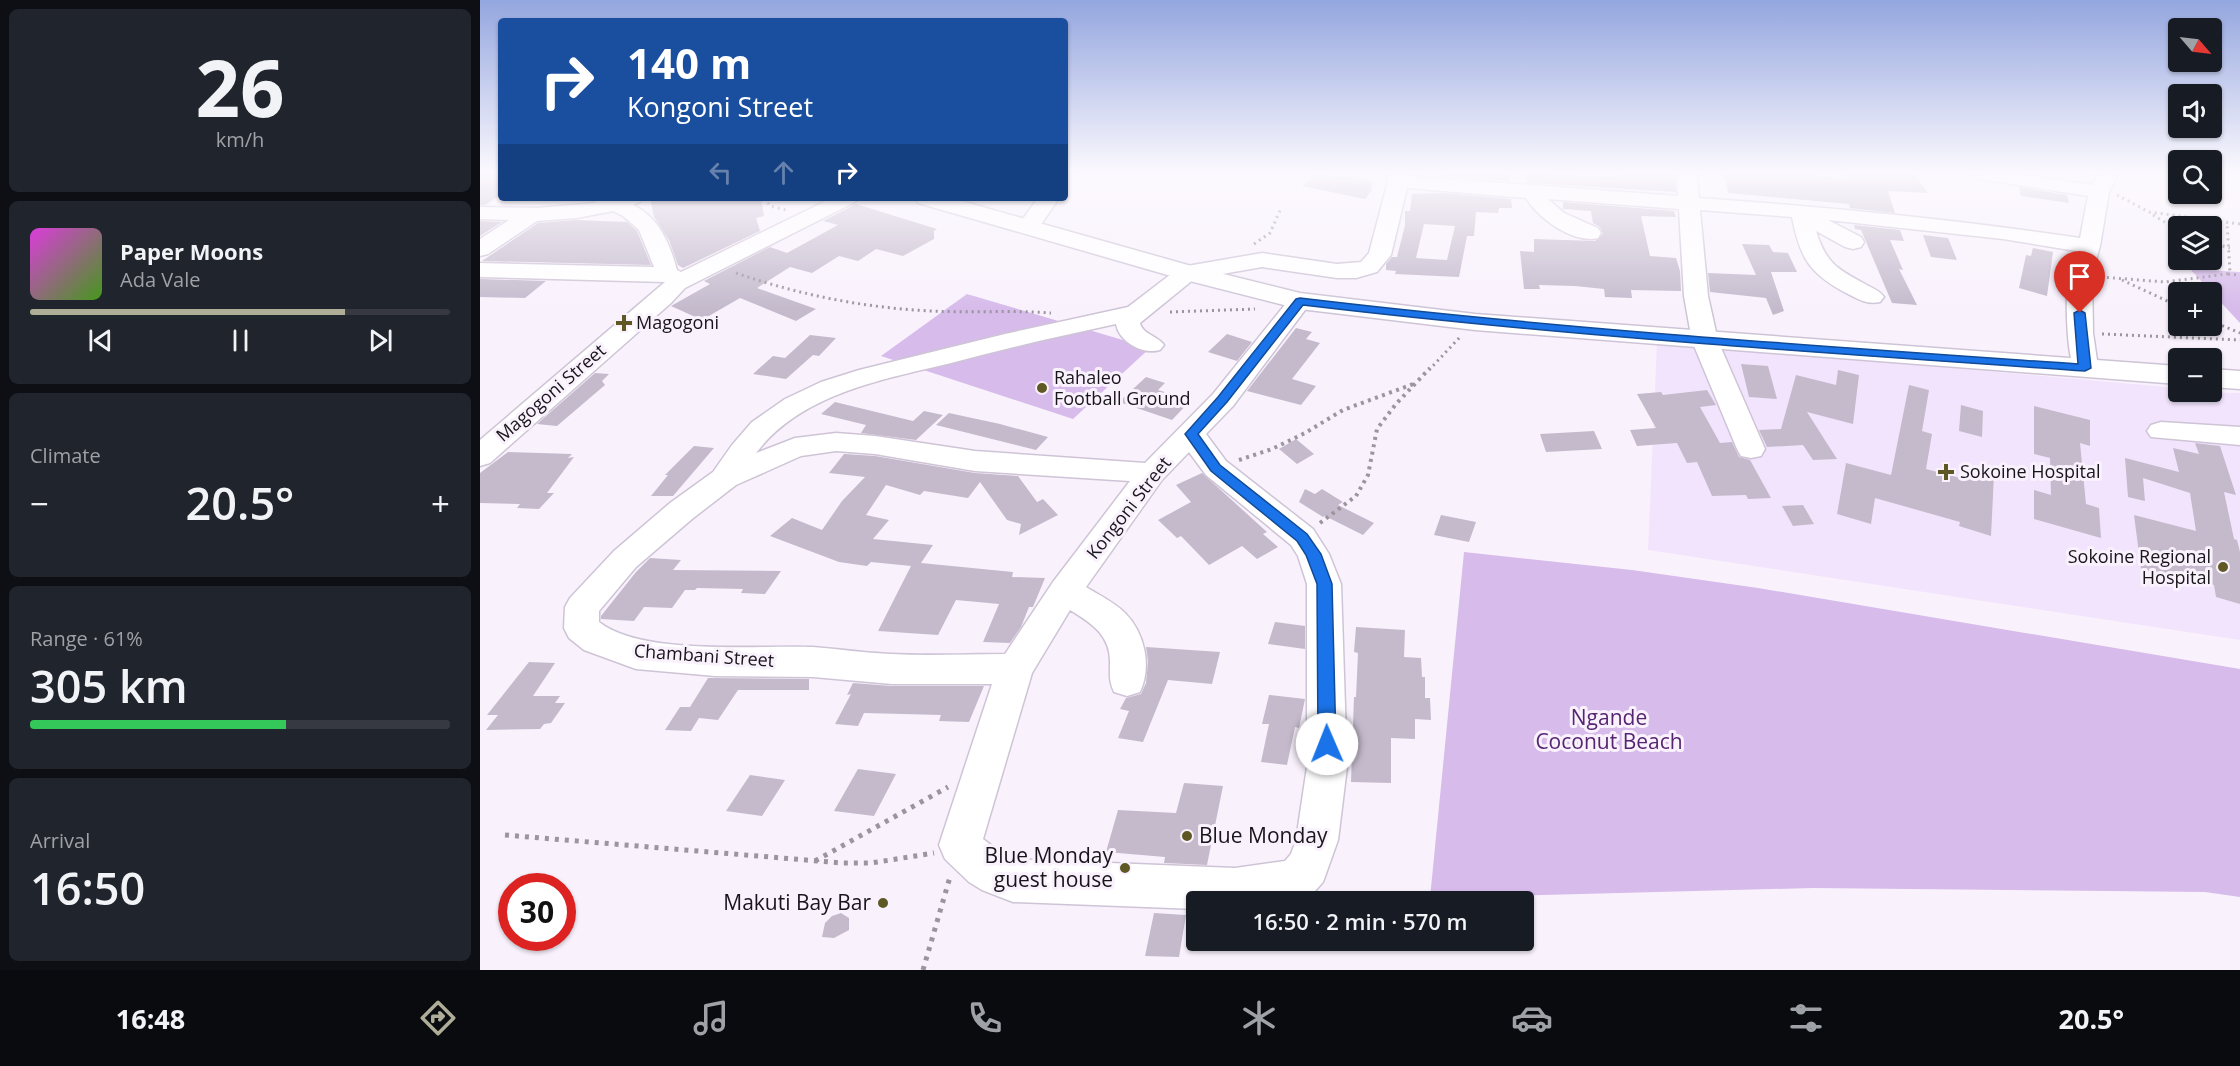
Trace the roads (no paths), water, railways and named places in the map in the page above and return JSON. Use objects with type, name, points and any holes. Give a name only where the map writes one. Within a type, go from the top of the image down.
[{"type":"highway","points":[[1001,219],[1298,304],[1475,322],[1705,341],[2168,374]]},
{"type":"highway","points":[[2222,379],[2240,380]]},
{"type":"street","points":[[480,249],[525,219]]},
{"type":"street","points":[[644,219],[660,246],[672,279]]},
{"type":"street","name":"Magogoni Street","points":[[480,270],[672,279],[715,266],[806,219]]},
{"type":"street","points":[[1028,227],[1034,219]]},
{"type":"street","points":[[1151,345],[1134,335],[1128,328],[1128,322],[1136,313],[1187,273],[1262,260],[1337,272],[1356,271],[1369,267],[1380,255],[1389,219]]},
{"type":"street","points":[[1558,219],[1590,233]]},
{"type":"street","points":[[1691,219],[1696,296],[1705,341],[1751,449]]},
{"type":"street","points":[[1802,219],[1807,243],[1818,265],[1826,273],[1872,297]]},
{"type":"street","points":[[1814,219],[1853,242]]},
{"type":"street","points":[[1872,219],[2007,233],[2089,246]]},
{"type":"street","points":[[2085,368],[2080,333],[2080,274],[2095,219]]},
{"type":"street","name":"Magogoni Street","points":[[480,456],[663,298],[672,279]]},
{"type":"street","name":"Kongoni Street","points":[[1191,434],[1216,468],[1302,537],[1313,554],[1324,584],[1327,767],[1317,840],[1308,867],[1289,882],[1235,889],[1013,882],[989,873],[960,845],[986,767],[1014,669],[1065,591],[1152,473],[1223,400],[1298,304]]},
{"type":"street","points":[[725,478],[743,448],[760,429],[779,414],[829,390],[888,371],[1061,327],[1136,313]]},
{"type":"street","points":[[2161,431],[2240,436]]},
{"type":"street","name":"Chambani Street","points":[[1014,669],[892,669],[813,662],[715,661],[636,655],[596,640],[580,628],[582,607],[625,559],[725,478],[795,447],[836,442],[874,445],[975,461],[1152,473]]},
{"type":"street","points":[[1065,591],[1108,618],[1127,640],[1130,658],[1126,681]]},
{"type":"place","name":"Magogoni","points":[[624,323]]},
{"type":"place","name":"Rahaleo Football Ground","points":[[1042,388]]},
{"type":"place","name":"Sokoine Hospital","points":[[1946,472]]},
{"type":"place","name":"Sokoine Regional Hospital","points":[[2223,567]]},
{"type":"place","name":"Blue Monday","points":[[1187,836]]},
{"type":"place","name":"Blue Monday guest house","points":[[1125,868]]},
{"type":"place","name":"Makuti Bay Bar","points":[[883,903]]},
{"type":"park label","name":"Ngande Coconut Beach","points":[[1609,730]]}]
